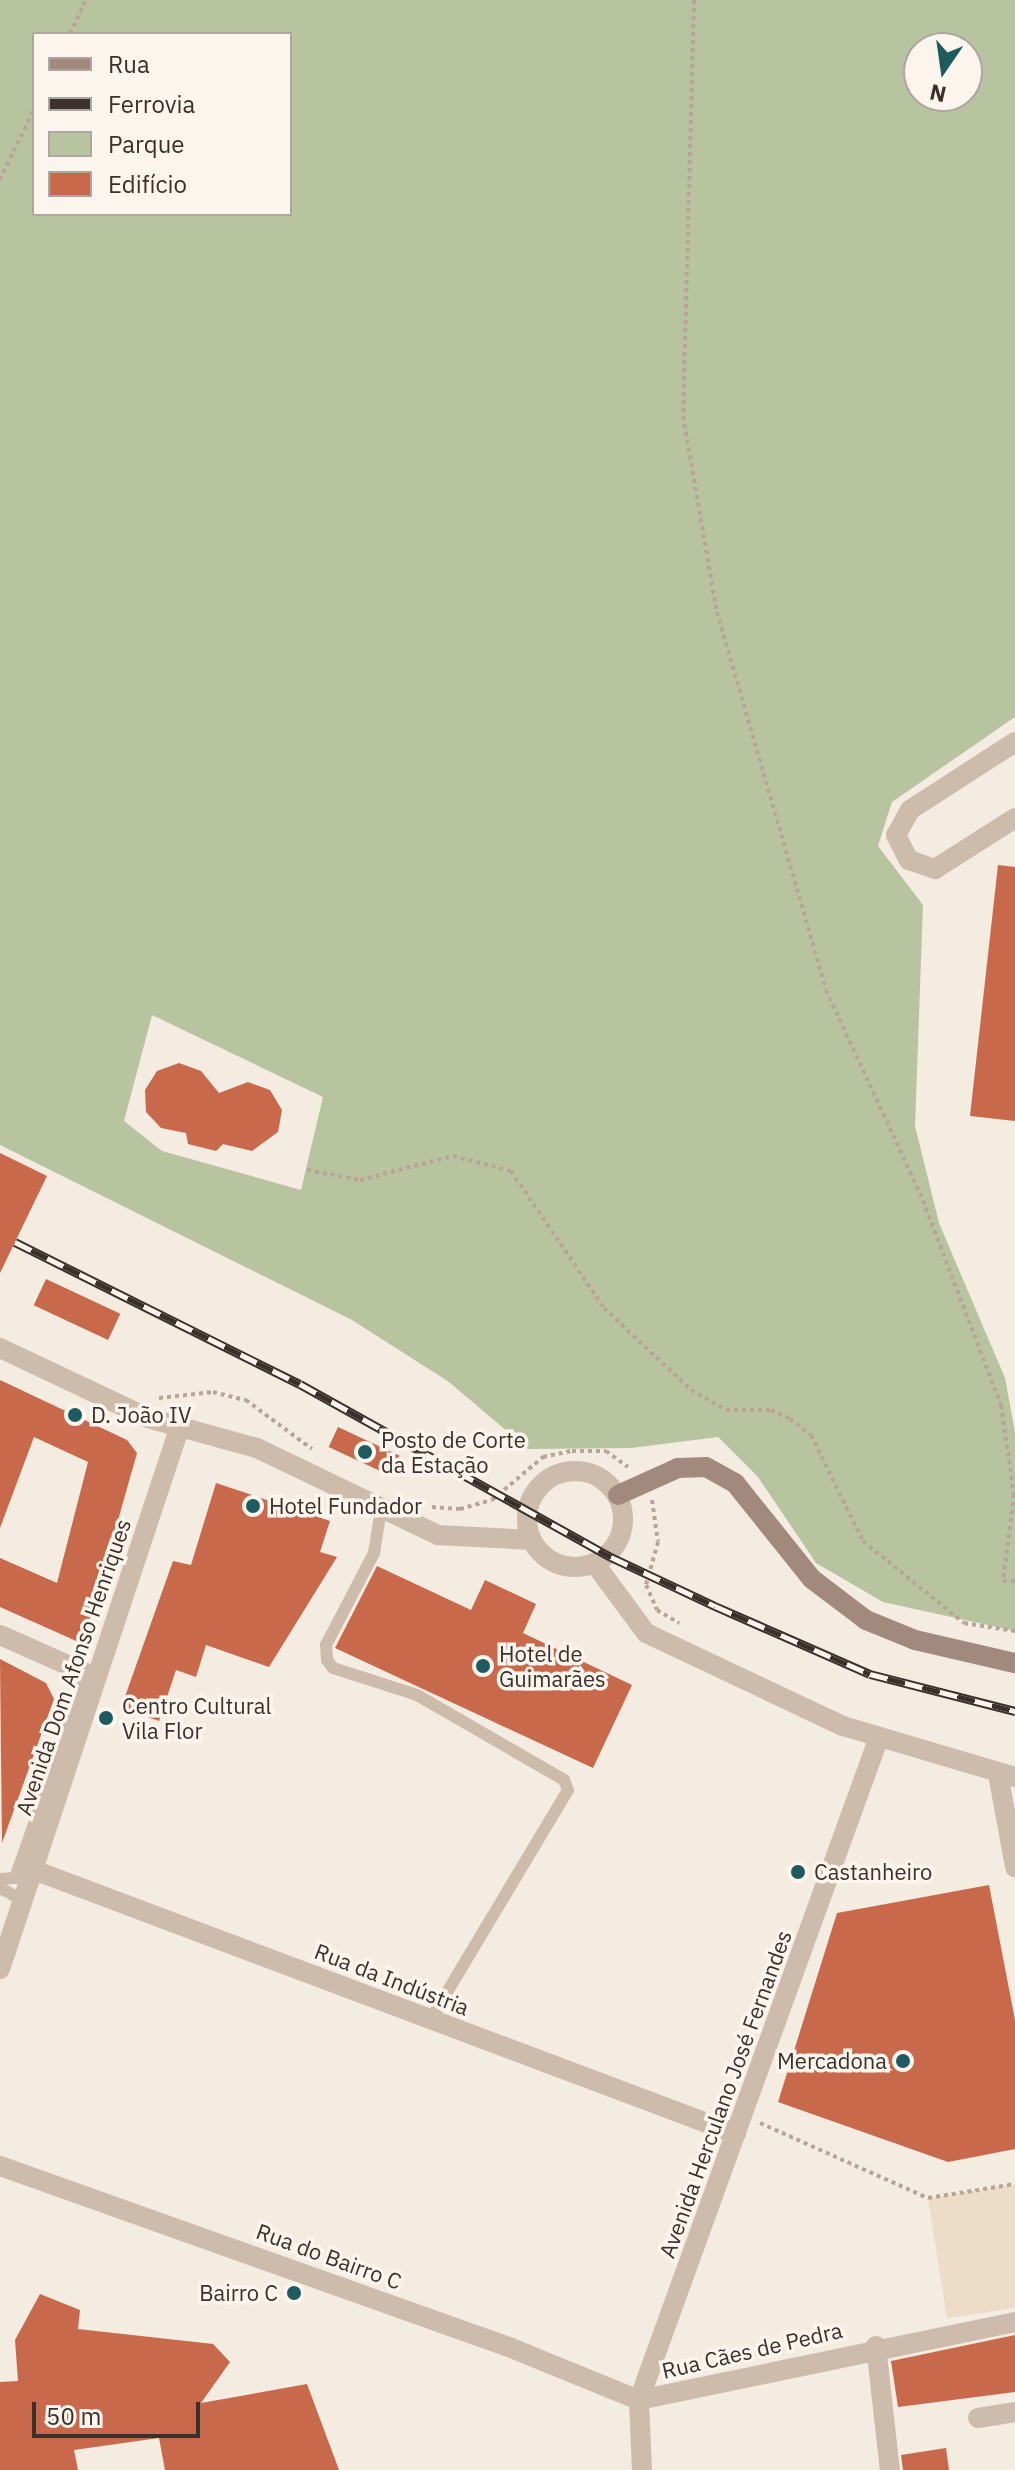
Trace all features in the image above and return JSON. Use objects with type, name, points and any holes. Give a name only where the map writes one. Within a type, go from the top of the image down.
[{"type":"main road","points":[[618,1495],[678,1468],[706,1467],[735,1483],[812,1579],[866,1620],[915,1640],[1015,1663]]},
{"type":"street","points":[[1015,742],[910,810],[896,835],[909,860],[935,869],[1015,818]]},
{"type":"street","points":[[0,1348],[148,1418],[257,1448],[438,1535],[532,1540],[557,1564],[595,1564],[616,1546],[623,1529],[618,1495],[596,1475],[577,1471],[552,1477],[529,1504],[532,1540]]},
{"type":"street","name":"Avenida Dom Afonso Henriques","points":[[0,1969],[91,1675],[180,1426]]},
{"type":"street","points":[[595,1564],[646,1633],[786,1702],[879,1737],[1007,1776],[1015,1867]]},
{"type":"street","points":[[0,1635],[91,1675]]},
{"type":"street","name":"Avenida Herculano José Fernandes","points":[[642,2470],[639,2400],[879,1737]]},
{"type":"street","name":"Rua da Indústria","points":[[31,1869],[431,2019],[740,2124]]},
{"type":"street","name":"Rua do Bairro C","points":[[0,2166],[509,2347],[639,2400]]},
{"type":"street","name":"Rua Cães de Pedra","points":[[639,2400],[876,2346],[1015,2322]]},
{"type":"street","name":"Rua Cães de Pedra","points":[[876,2346],[890,2470]]},
{"type":"street","points":[[978,2418],[1015,2412]]},
{"type":"lane","points":[[381,1509],[374,1553],[326,1645],[327,1660],[333,1668],[417,1695],[564,1780],[568,1790],[431,2019]]},
{"type":"lane","points":[[0,1879],[15,1878],[91,1675]]},
{"type":"lane","points":[[0,1888],[21,1899]]},
{"type":"path","points":[[71,32],[86,0]]},
{"type":"path","points":[[694,0],[683,416],[717,612],[826,990],[920,1193],[1001,1405],[1014,1494],[1003,1581],[1015,1581]]},
{"type":"path","points":[[0,180],[32,113]]},
{"type":"path","points":[[307,1170],[360,1180],[453,1156],[511,1171],[604,1308],[691,1390],[726,1410],[771,1410],[790,1419],[811,1435],[863,1541],[964,1623],[1015,1631]]},
{"type":"path","points":[[740,2124],[928,2198],[1015,2184]]},
{"type":"green space","points":[[0,0],[1015,0],[1015,717],[892,802],[878,846],[923,905],[915,1126],[939,1223],[1005,1378],[1015,1432],[1015,1631],[883,1602],[816,1563],[758,1477],[718,1437],[631,1448],[528,1449],[449,1382],[352,1320],[0,1145]],"holes":[[[152,1015],[323,1097],[301,1190],[162,1151],[124,1121]]]},
{"type":"shaded area","points":[[1015,2184],[1015,2308],[947,2318],[928,2198]]},
{"type":"building","points":[[998,865],[1015,867],[1015,1121],[970,1116]]},
{"type":"building","points":[[179,1063],[201,1071],[219,1093],[248,1082],[270,1090],[282,1110],[278,1132],[252,1151],[223,1144],[216,1151],[188,1144],[186,1133],[161,1128],[146,1112],[145,1090],[157,1071]]},
{"type":"building","points":[[0,1153],[47,1176],[0,1273]]},
{"type":"building","points":[[46,1279],[120,1314],[108,1340],[34,1305]]},
{"type":"building","points":[[0,1380],[127,1440],[137,1453],[83,1644],[0,1607],[0,1558],[57,1583],[88,1462],[34,1437],[0,1528]]},
{"type":"building","name":"Posto de Corte da Estação","points":[[338,1427],[400,1456],[390,1476],[329,1447]]},
{"type":"building","name":"Hotel Fundador","points":[[216,1483],[330,1521],[320,1552],[337,1557],[269,1667],[206,1645],[196,1677],[176,1670],[159,1721],[121,1708],[173,1561],[191,1565]]},
{"type":"building","name":"Hotel de Guimarães","points":[[377,1566],[471,1610],[485,1580],[536,1604],[523,1633],[632,1685],[593,1768],[335,1648]]},
{"type":"building","points":[[0,1659],[46,1683],[54,1699],[2,1843]]},
{"type":"building","name":"Mercadona","points":[[989,1885],[1015,2020],[1015,2149],[948,2162],[778,2102],[837,1913]]},
{"type":"building","points":[[40,2294],[80,2310],[78,2329],[213,2344],[230,2362],[201,2403],[307,2384],[339,2470],[165,2470],[159,2438],[74,2450],[78,2470],[0,2470],[0,2382],[18,2381],[15,2340]]},
{"type":"building","points":[[1015,2335],[1015,2392],[898,2407],[891,2361]]},
{"type":"building","points":[[946,2448],[949,2470],[903,2470],[901,2455]]},
{"type":"railway","points":[[15,1242],[300,1384],[611,1557],[715,1606],[870,1674],[1015,1711]]},
{"type":"place","name":"D. João IV","points":[[75,1415]]},
{"type":"place","name":"Posto de Corte da Estação","points":[[365,1452]]},
{"type":"place","name":"Hotel Fundador","points":[[253,1506]]},
{"type":"place","name":"Hotel de Guimarães","points":[[483,1666]]},
{"type":"place","name":"Centro Cultural Vila Flor","points":[[106,1718]]},
{"type":"place","name":"Castanheiro","points":[[798,1872]]},
{"type":"place","name":"Mercadona","points":[[903,2061]]},
{"type":"place","name":"Bairro C","points":[[294,2293]]}]
